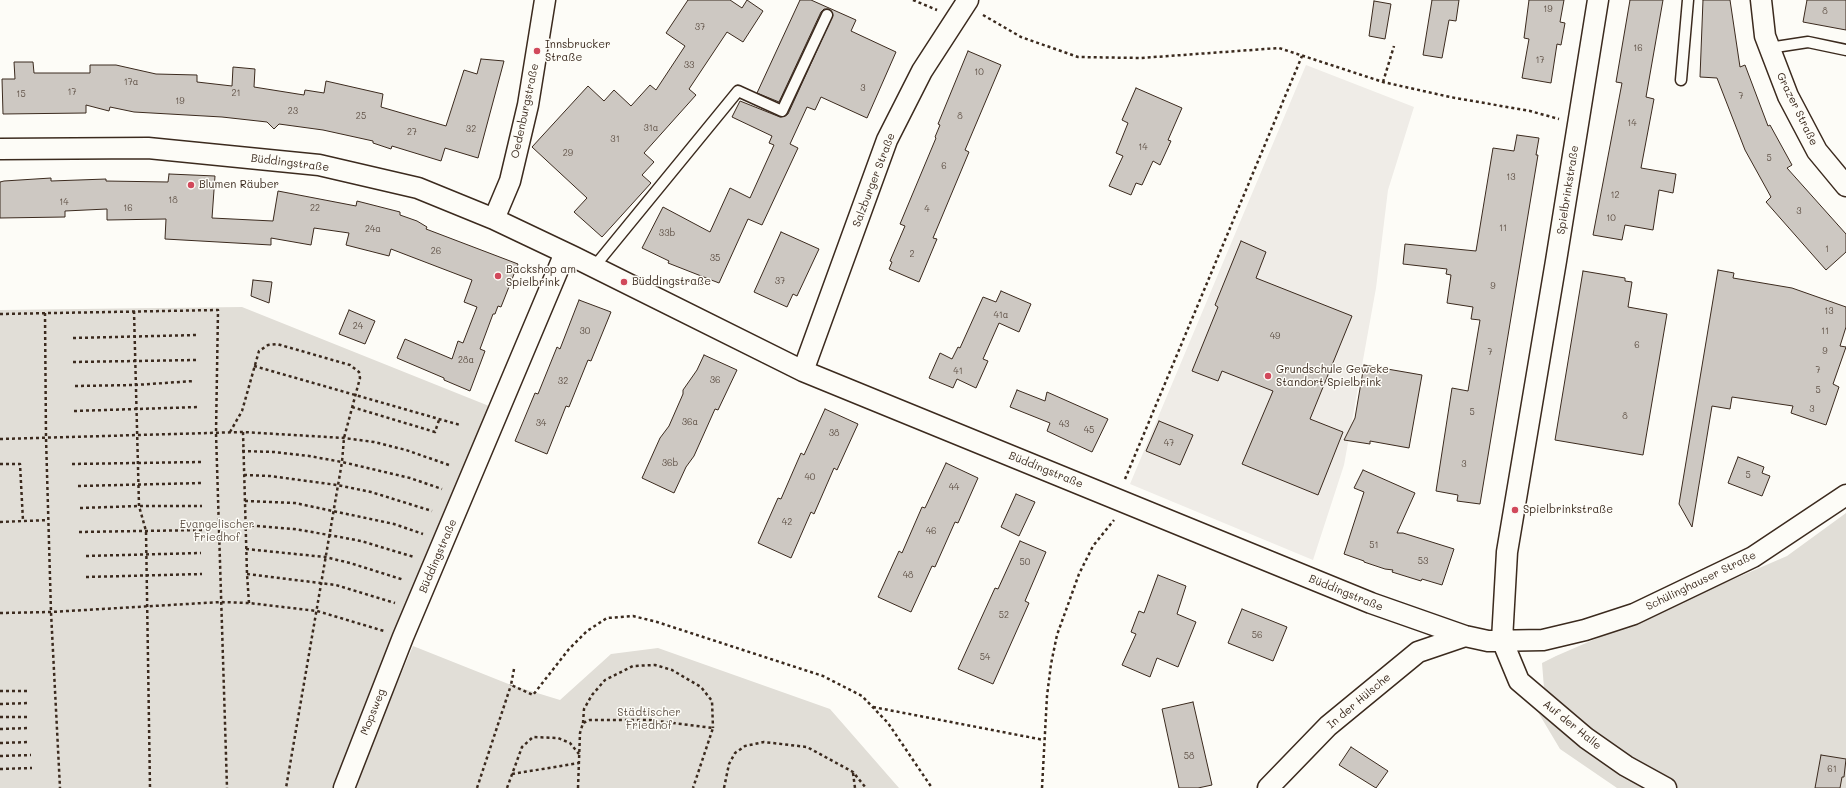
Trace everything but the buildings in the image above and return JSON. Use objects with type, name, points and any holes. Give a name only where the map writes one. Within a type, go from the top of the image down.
[{"type":"street","name":"Oedenburgstraße","points":[[494,219],[510,181],[528,105],[545,0]]},
{"type":"street","name":"Spielbrinkstraße","points":[[1502,640],[1507,552],[1598,0]]},
{"type":"street","name":"Grazer Straße","points":[[1761,0],[1765,36],[1788,96],[1817,151],[1846,186]]},
{"type":"street","name":"Salzburger Straße","points":[[803,370],[887,140],[922,71],[967,2]]},
{"type":"street","name":"Büddingstraße","points":[[0,149],[148,148],[319,165],[418,188],[494,219],[803,370],[1371,603],[1464,636],[1488,641],[1543,640]]},
{"type":"street","name":"Büddingstraße","points":[[403,637],[565,253]]},
{"type":"street","name":"Schülinghauser Straße","points":[[1543,640],[1585,630],[1641,610],[1753,557],[1846,495]]},
{"type":"street","name":"In der Hülsche","points":[[1268,788],[1328,726],[1418,652],[1464,636]]},
{"type":"street","name":"Mopsweg","points":[[344,788],[403,637]]},
{"type":"street","name":"Auf der Halle","points":[[1502,640],[1519,681],[1586,738],[1626,766],[1666,788]]},
{"type":"lane","points":[[1681,80],[1688,0]]},
{"type":"lane","points":[[594,267],[738,91],[782,111],[827,14]]},
{"type":"lane","points":[[1770,48],[1808,42],[1846,50]]},
{"type":"path","points":[[967,2],[1021,37],[1078,56],[1141,58],[1278,48],[1383,82],[1450,97],[1530,111],[1578,125]]},
{"type":"path","points":[[1383,82],[1394,46]]},
{"type":"path","points":[[1042,788],[1044,740],[1051,664],[1057,635],[1067,604],[1092,546],[1122,502],[1302,56]]},
{"type":"path","points":[[0,314],[218,310],[216,433],[227,788]]},
{"type":"path","points":[[134,311],[139,506],[146,531],[150,788]]},
{"type":"path","points":[[45,313],[48,520],[60,788]]},
{"type":"path","points":[[74,338],[197,335]]},
{"type":"path","points":[[230,432],[242,411],[259,351],[268,345],[277,344],[350,365],[359,372],[360,378],[344,438],[342,462],[332,510],[321,584],[286,788]]},
{"type":"path","points":[[73,362],[197,360]]},
{"type":"path","points":[[254,366],[460,426]]},
{"type":"path","points":[[74,386],[135,385],[194,381]]},
{"type":"path","points":[[74,411],[199,407]]},
{"type":"path","points":[[352,407],[435,432],[439,420]]},
{"type":"path","points":[[0,439],[242,432],[344,438],[374,442],[406,450],[448,464]]},
{"type":"path","points":[[242,432],[249,603]]},
{"type":"path","points":[[242,451],[281,453],[342,462],[410,478],[442,488]]},
{"type":"path","points":[[72,464],[201,462]]},
{"type":"path","points":[[0,464],[20,464],[23,521]]},
{"type":"path","points":[[244,475],[276,477],[337,485],[371,492],[432,511]]},
{"type":"path","points":[[78,486],[202,483]]},
{"type":"path","points":[[245,501],[295,503],[394,524],[423,534]]},
{"type":"path","points":[[80,508],[202,506]]},
{"type":"path","points":[[0,522],[48,520]]},
{"type":"path","points":[[245,525],[294,529],[361,541],[414,557]]},
{"type":"path","points":[[79,532],[202,530]]},
{"type":"path","points":[[246,549],[325,557],[405,580]]},
{"type":"path","points":[[86,556],[146,553],[201,553]]},
{"type":"path","points":[[86,577],[202,574]]},
{"type":"path","points":[[247,574],[336,585],[396,603]]},
{"type":"path","points":[[0,613],[51,612],[221,602],[249,603],[316,611],[403,637]]},
{"type":"path","points":[[511,686],[533,695],[569,649],[587,631],[607,618],[633,616],[824,676],[862,696],[888,723],[932,788]]},
{"type":"path","points":[[578,788],[580,732],[583,723],[584,709],[592,695],[605,680],[633,666],[655,666],[672,670],[701,687],[712,701],[713,728],[693,788]]},
{"type":"path","points":[[477,788],[511,686],[514,669]]},
{"type":"path","points":[[0,691],[28,691]]},
{"type":"path","points":[[0,704],[29,703]]},
{"type":"path","points":[[873,707],[1044,740]]},
{"type":"path","points":[[0,717],[29,717]]},
{"type":"path","points":[[583,723],[590,720],[649,720],[713,728]]},
{"type":"path","points":[[0,729],[30,728]]},
{"type":"path","points":[[507,788],[522,747],[534,737],[558,738],[570,743],[579,755]]},
{"type":"path","points":[[0,743],[30,742]]},
{"type":"path","points":[[724,788],[729,764],[735,753],[745,746],[764,742],[807,747],[839,763],[853,772],[866,788]]},
{"type":"path","points":[[0,756],[31,755]]},
{"type":"path","points":[[512,774],[579,763]]},
{"type":"path","points":[[0,769],[32,768]]},
{"type":"path","points":[[853,772],[855,788]]},
{"type":"shaded area","name":"Grundschule Geweke Standort Spielbrink","points":[[1306,65],[1414,107],[1388,190],[1376,288],[1344,465],[1313,560],[1130,484]]},
{"type":"green space","name":"Evangelischer Friedhof","points":[[242,307],[499,410],[345,788],[0,788],[0,310]]},
{"type":"green space","points":[[1846,513],[1846,788],[1617,788],[1560,749],[1532,702],[1544,688],[1542,663],[1787,556]]},
{"type":"green space","name":"Städtischer Friedhof","points":[[413,646],[511,685],[560,700],[611,654],[658,648],[830,709],[899,788],[353,788]]},
{"type":"place","name":"Innsbrucker Straße","points":[[537,51]]},
{"type":"place","name":"Blumen Räuber","points":[[191,185]]},
{"type":"place","name":"Backshop am Spielbrink","points":[[498,276]]},
{"type":"place","name":"Büddingstraße","points":[[624,282]]},
{"type":"place","name":"Grundschule Geweke Standort Spielbrink","points":[[1268,376]]},
{"type":"place","name":"Spielbrinkstraße","points":[[1515,510]]}]
